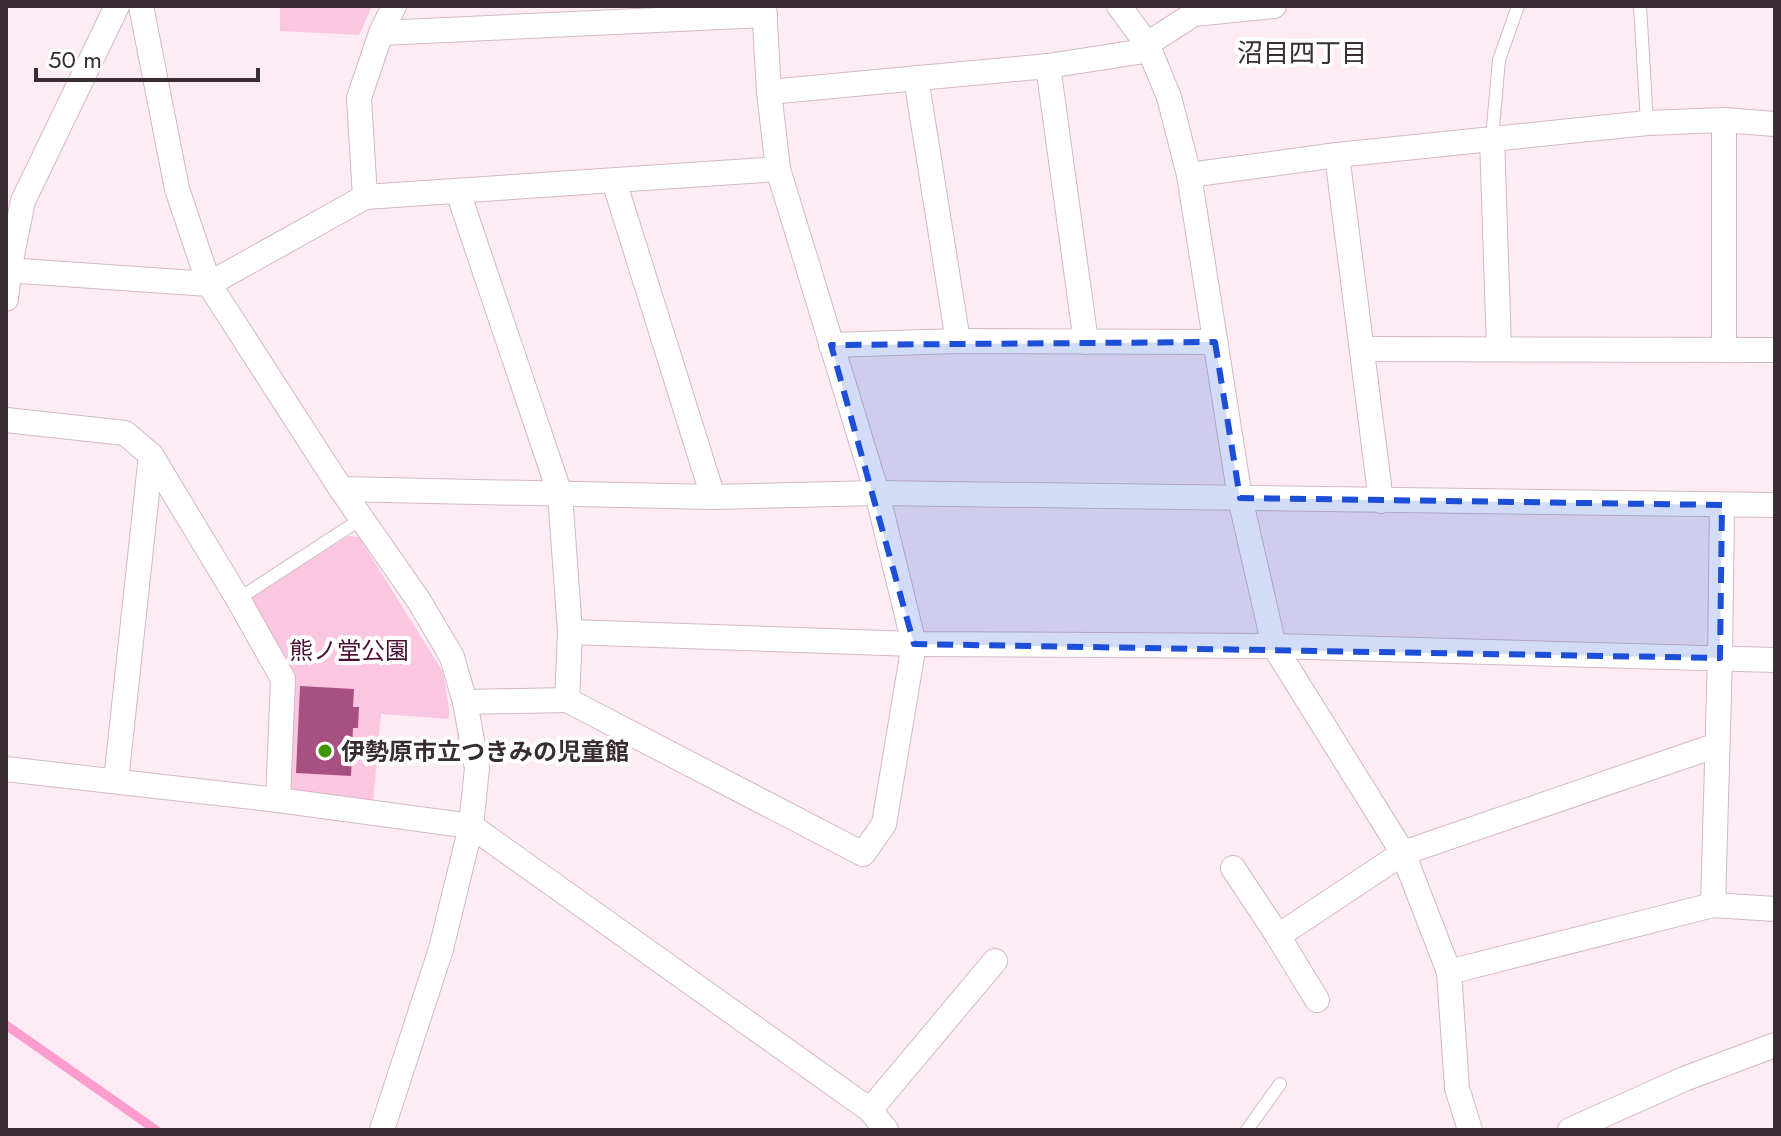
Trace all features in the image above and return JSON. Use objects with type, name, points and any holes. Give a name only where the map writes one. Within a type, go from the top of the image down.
[{"type":"street","points":[[6,299],[8,270],[23,201],[117,6]]},
{"type":"street","points":[[141,6],[177,189],[209,284],[341,489],[419,601],[452,657],[465,702],[477,768],[471,826],[441,949],[382,1130]]},
{"type":"street","points":[[365,197],[359,98],[381,33],[394,6]]},
{"type":"street","points":[[1119,6],[1147,44],[1169,97],[1189,175],[1240,498],[1274,646],[1403,853],[1449,972],[1457,1088],[1470,1130]]},
{"type":"street","points":[[769,92],[1048,66],[1138,52],[1194,14],[1274,6]]},
{"type":"street","points":[[381,33],[765,11],[769,92],[778,169],[877,493],[914,644],[884,824],[863,854],[567,700],[465,702]]},
{"type":"street","points":[[1048,66],[1086,342]]},
{"type":"street","points":[[916,78],[958,341]]},
{"type":"street","points":[[1189,175],[1337,155],[1647,123],[1724,120],[1775,124]]},
{"type":"street","points":[[1724,120],[1724,349]]},
{"type":"street","points":[[1492,138],[1499,349]]},
{"type":"street","points":[[1337,155],[1381,501]]},
{"type":"street","points":[[8,270],[209,284],[365,197],[778,169]]},
{"type":"street","points":[[614,181],[713,497]]},
{"type":"street","points":[[458,192],[560,494],[570,632],[567,700]]},
{"type":"street","points":[[831,345],[958,341],[1215,342]]},
{"type":"street","points":[[1362,349],[1775,350]]},
{"type":"street","points":[[6,420],[125,433],[151,455],[283,679],[278,800]]},
{"type":"street","points":[[116,781],[151,455]]},
{"type":"street","points":[[341,489],[713,497],[877,493],[1775,505]]},
{"type":"street","points":[[1713,905],[1722,505]]},
{"type":"street","points":[[570,632],[914,644],[1274,646],[1775,660]]},
{"type":"street","points":[[1278,936],[1403,853],[1717,745]]},
{"type":"street","points":[[6,769],[471,826],[870,1110],[886,1130]]},
{"type":"street","points":[[1233,868],[1317,1000]]},
{"type":"street","points":[[1449,972],[1713,905],[1775,909]]},
{"type":"street","points":[[870,1110],[995,961]]},
{"type":"street","points":[[1570,1130],[1684,1079],[1775,1045]]},
{"type":"lane","points":[[1492,138],[1499,60],[1518,6]]},
{"type":"lane","points":[[1640,6],[1647,123]]},
{"type":"lane","points":[[238,599],[361,519]]},
{"type":"lane","points":[[1247,1130],[1280,1084]]},
{"type":"highlighted area","points":[[1215,342],[1240,498],[1722,505],[1720,658],[914,644],[831,345]]},
{"type":"green space","points":[[280,6],[372,6],[359,35],[280,31]]},
{"type":"green space","name":"熊ノ堂公園","points":[[348,536],[359,537],[443,672],[449,708],[449,719],[381,714],[373,802],[293,794],[287,787],[292,686],[251,610],[253,597]]},
{"type":"building","name":"伊勢原市立つきみの児童館","points":[[300,686],[354,689],[353,707],[359,707],[358,728],[353,728],[351,776],[296,773]]},
{"type":"waterway","points":[[6,1025],[156,1130]]},
{"type":"place","name":"伊勢原市立つきみの児童館","points":[[325,751]]},
{"type":"district","name":"沼目四丁目","points":[[1302,53]]}]
